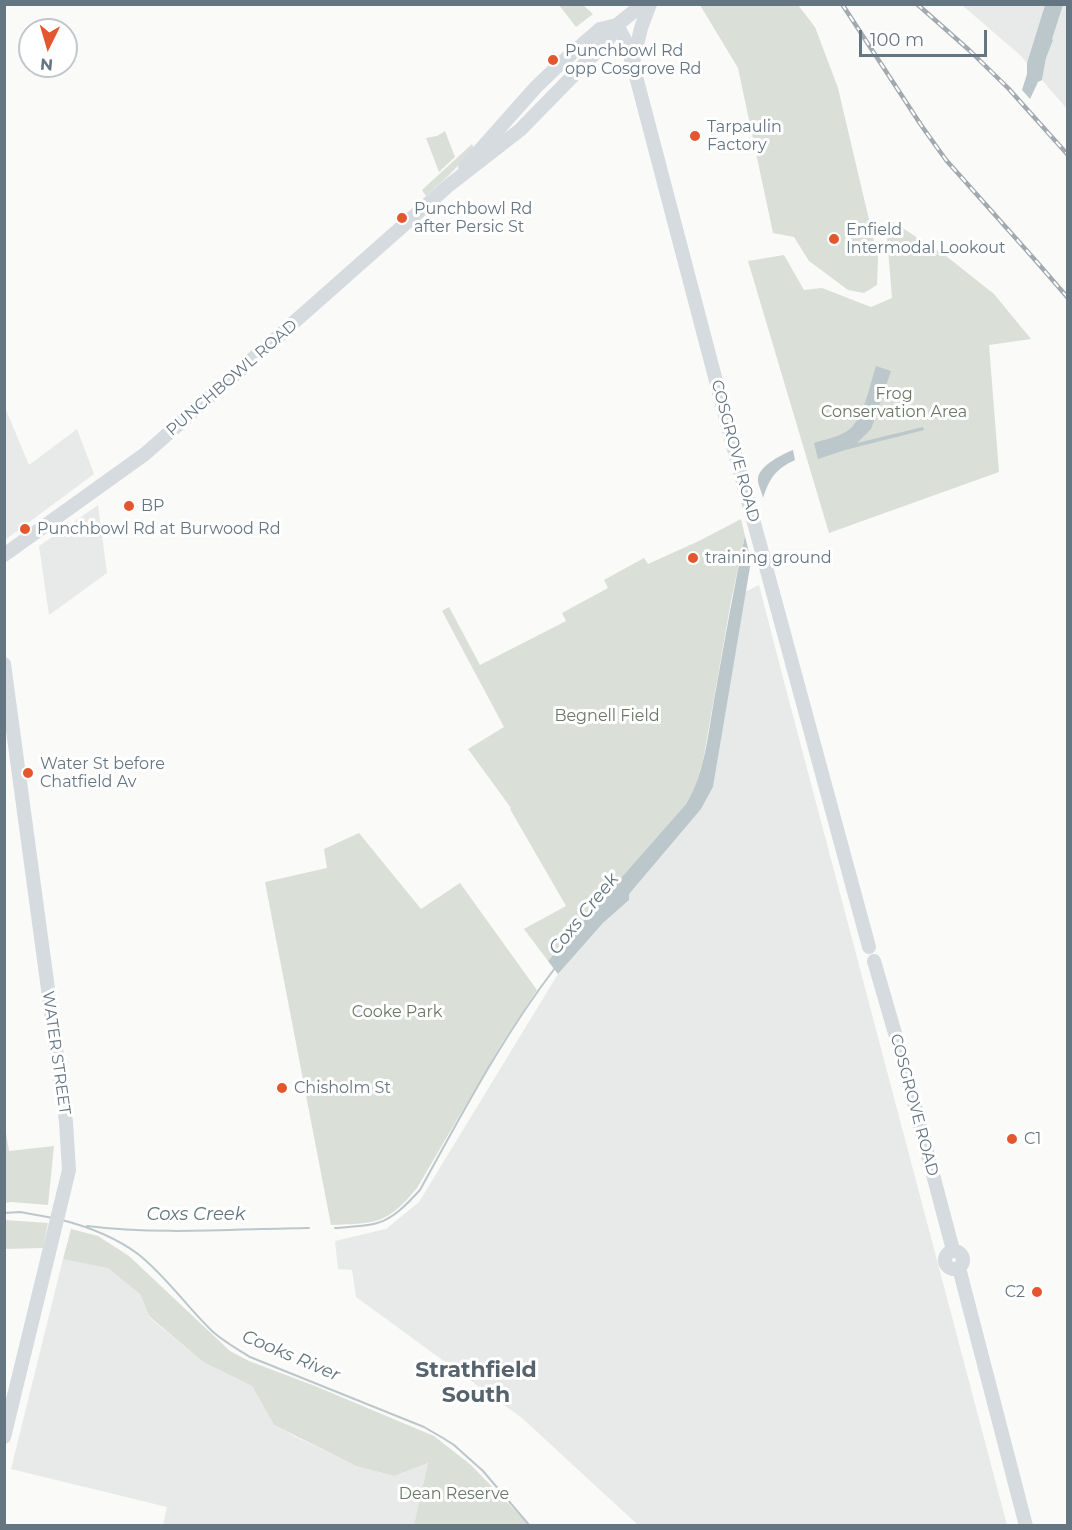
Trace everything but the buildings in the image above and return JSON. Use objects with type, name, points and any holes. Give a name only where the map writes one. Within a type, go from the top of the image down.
[{"type":"main road","name":"PUNCHBOWL ROAD","points":[[4,555],[145,454],[448,186],[520,130],[608,40],[617,25],[643,4]]},
{"type":"main road","points":[[633,65],[641,28],[650,4]]},
{"type":"main road","name":"COSGROVE ROAD","points":[[617,25],[625,40],[633,65],[869,947],[864,952],[865,958],[874,961],[904,1065],[953,1250],[946,1256],[945,1263],[951,1268],[959,1268],[1026,1526]]},
{"type":"main road","name":"WATER STREET","points":[[4,664],[66,1122],[69,1170],[4,1437]]},
{"type":"shaded area","points":[[962,5],[1045,5],[1027,63],[1020,55]]},
{"type":"shaded area","points":[[1045,5],[1063,5],[1046,58],[1042,80],[1038,82],[1030,99],[1022,90],[1027,74],[1027,63]]},
{"type":"shaded area","points":[[1063,5],[1067,5],[1067,109],[1042,80],[1046,58],[1053,40],[1051,40]]},
{"type":"shaded area","points":[[876,366],[891,371],[871,429],[857,443],[923,427],[924,430],[818,459],[814,443],[842,434],[855,424],[863,409]]},
{"type":"shaded area","points":[[4,405],[29,465],[77,429],[94,474],[5,540]]},
{"type":"shaded area","points":[[793,450],[795,460],[774,475],[763,498],[758,480],[760,473],[772,461]]},
{"type":"shaded area","points":[[98,505],[107,573],[49,615],[39,546]]},
{"type":"shaded area","points":[[745,536],[751,561],[713,787],[701,809],[629,894],[629,900],[603,923],[558,974],[548,961],[686,804],[693,792],[706,748]]},
{"type":"shaded area","points":[[759,585],[1007,1525],[638,1525],[522,1418],[356,1297],[352,1270],[338,1269],[335,1241],[386,1229],[419,1202],[558,974],[603,923],[629,900],[628,894],[701,809],[713,787],[745,592]]},
{"type":"shaded area","points":[[63,1259],[74,1259],[108,1267],[140,1294],[149,1317],[203,1362],[252,1386],[274,1425],[356,1466],[394,1476],[428,1463],[414,1526],[163,1525],[167,1507],[11,1469]]},
{"type":"green space","points":[[559,5],[583,5],[593,14],[576,27]]},
{"type":"green space","points":[[700,5],[798,5],[815,27],[838,88],[878,258],[877,285],[864,293],[848,290],[809,261],[794,237],[773,233],[738,68]]},
{"type":"green space","points":[[445,131],[455,157],[439,172],[426,138],[437,136]]},
{"type":"green space","points":[[472,144],[474,149],[426,196],[422,190]]},
{"type":"green space","name":"Frog Conservation Area","points":[[893,222],[946,256],[994,294],[1031,339],[989,345],[999,472],[829,533],[748,261],[784,255],[804,290],[822,288],[871,307],[892,298],[886,225]]},
{"type":"green space","name":"Begnell Field","points":[[741,519],[745,536],[731,601],[703,761],[694,791],[686,804],[548,961],[524,929],[566,906],[511,808],[468,749],[504,727],[442,611],[449,607],[480,665],[566,621],[562,613],[608,588],[604,580],[644,558],[648,564]]},
{"type":"green space","name":"Cooke Park","points":[[359,833],[421,909],[460,883],[537,990],[502,1043],[417,1188],[397,1209],[380,1220],[359,1224],[331,1225],[265,882],[327,868],[324,849]]},
{"type":"green space","points":[[5,1133],[9,1151],[54,1146],[48,1205],[5,1203]]},
{"type":"green space","points":[[4,1220],[48,1223],[43,1248],[5,1249]]},
{"type":"green space","name":"Dean Reserve","points":[[71,1229],[98,1236],[129,1256],[230,1351],[249,1361],[434,1436],[471,1465],[529,1525],[414,1525],[428,1463],[394,1476],[356,1466],[274,1425],[252,1386],[203,1362],[149,1316],[140,1294],[108,1268],[63,1259]]},
{"type":"waterway","name":"Coxs Creek","points":[[335,1228],[363,1226],[383,1221],[400,1210],[420,1190],[517,1021],[555,968]]},
{"type":"waterway","name":"Cooks River","points":[[4,1213],[20,1212],[53,1218]]},
{"type":"waterway","name":"Cooks River","points":[[62,1220],[102,1233],[138,1254],[158,1272],[212,1331],[250,1357],[424,1427],[454,1445],[483,1471],[530,1526]]},
{"type":"waterway","name":"Coxs Creek","points":[[87,1226],[170,1231],[309,1228]]},
{"type":"railway","points":[[842,4],[946,160],[1068,298]]},
{"type":"railway","points":[[917,4],[1008,88],[1068,155]]},
{"type":"place","name":"Punchbowl Rd opp Cosgrove Rd","points":[[553,60]]},
{"type":"place","name":"Tarpaulin Factory","points":[[695,136]]},
{"type":"place","name":"Punchbowl Rd after Persic St","points":[[402,218]]},
{"type":"place","name":"Enfield Intermodal Lookout","points":[[834,239]]},
{"type":"place","name":"BP","points":[[129,506]]},
{"type":"place","name":"Punchbowl Rd at Burwood Rd","points":[[25,529]]},
{"type":"place","name":"training ground","points":[[693,558]]},
{"type":"place","name":"Water St before Chatfield Av","points":[[28,773]]},
{"type":"place","name":"Chisholm St","points":[[282,1088]]},
{"type":"place","name":"C1","points":[[1012,1139]]},
{"type":"place","name":"C2","points":[[1037,1292]]},
{"type":"district","name":"Strathfield South","points":[[476,1384]]}]
